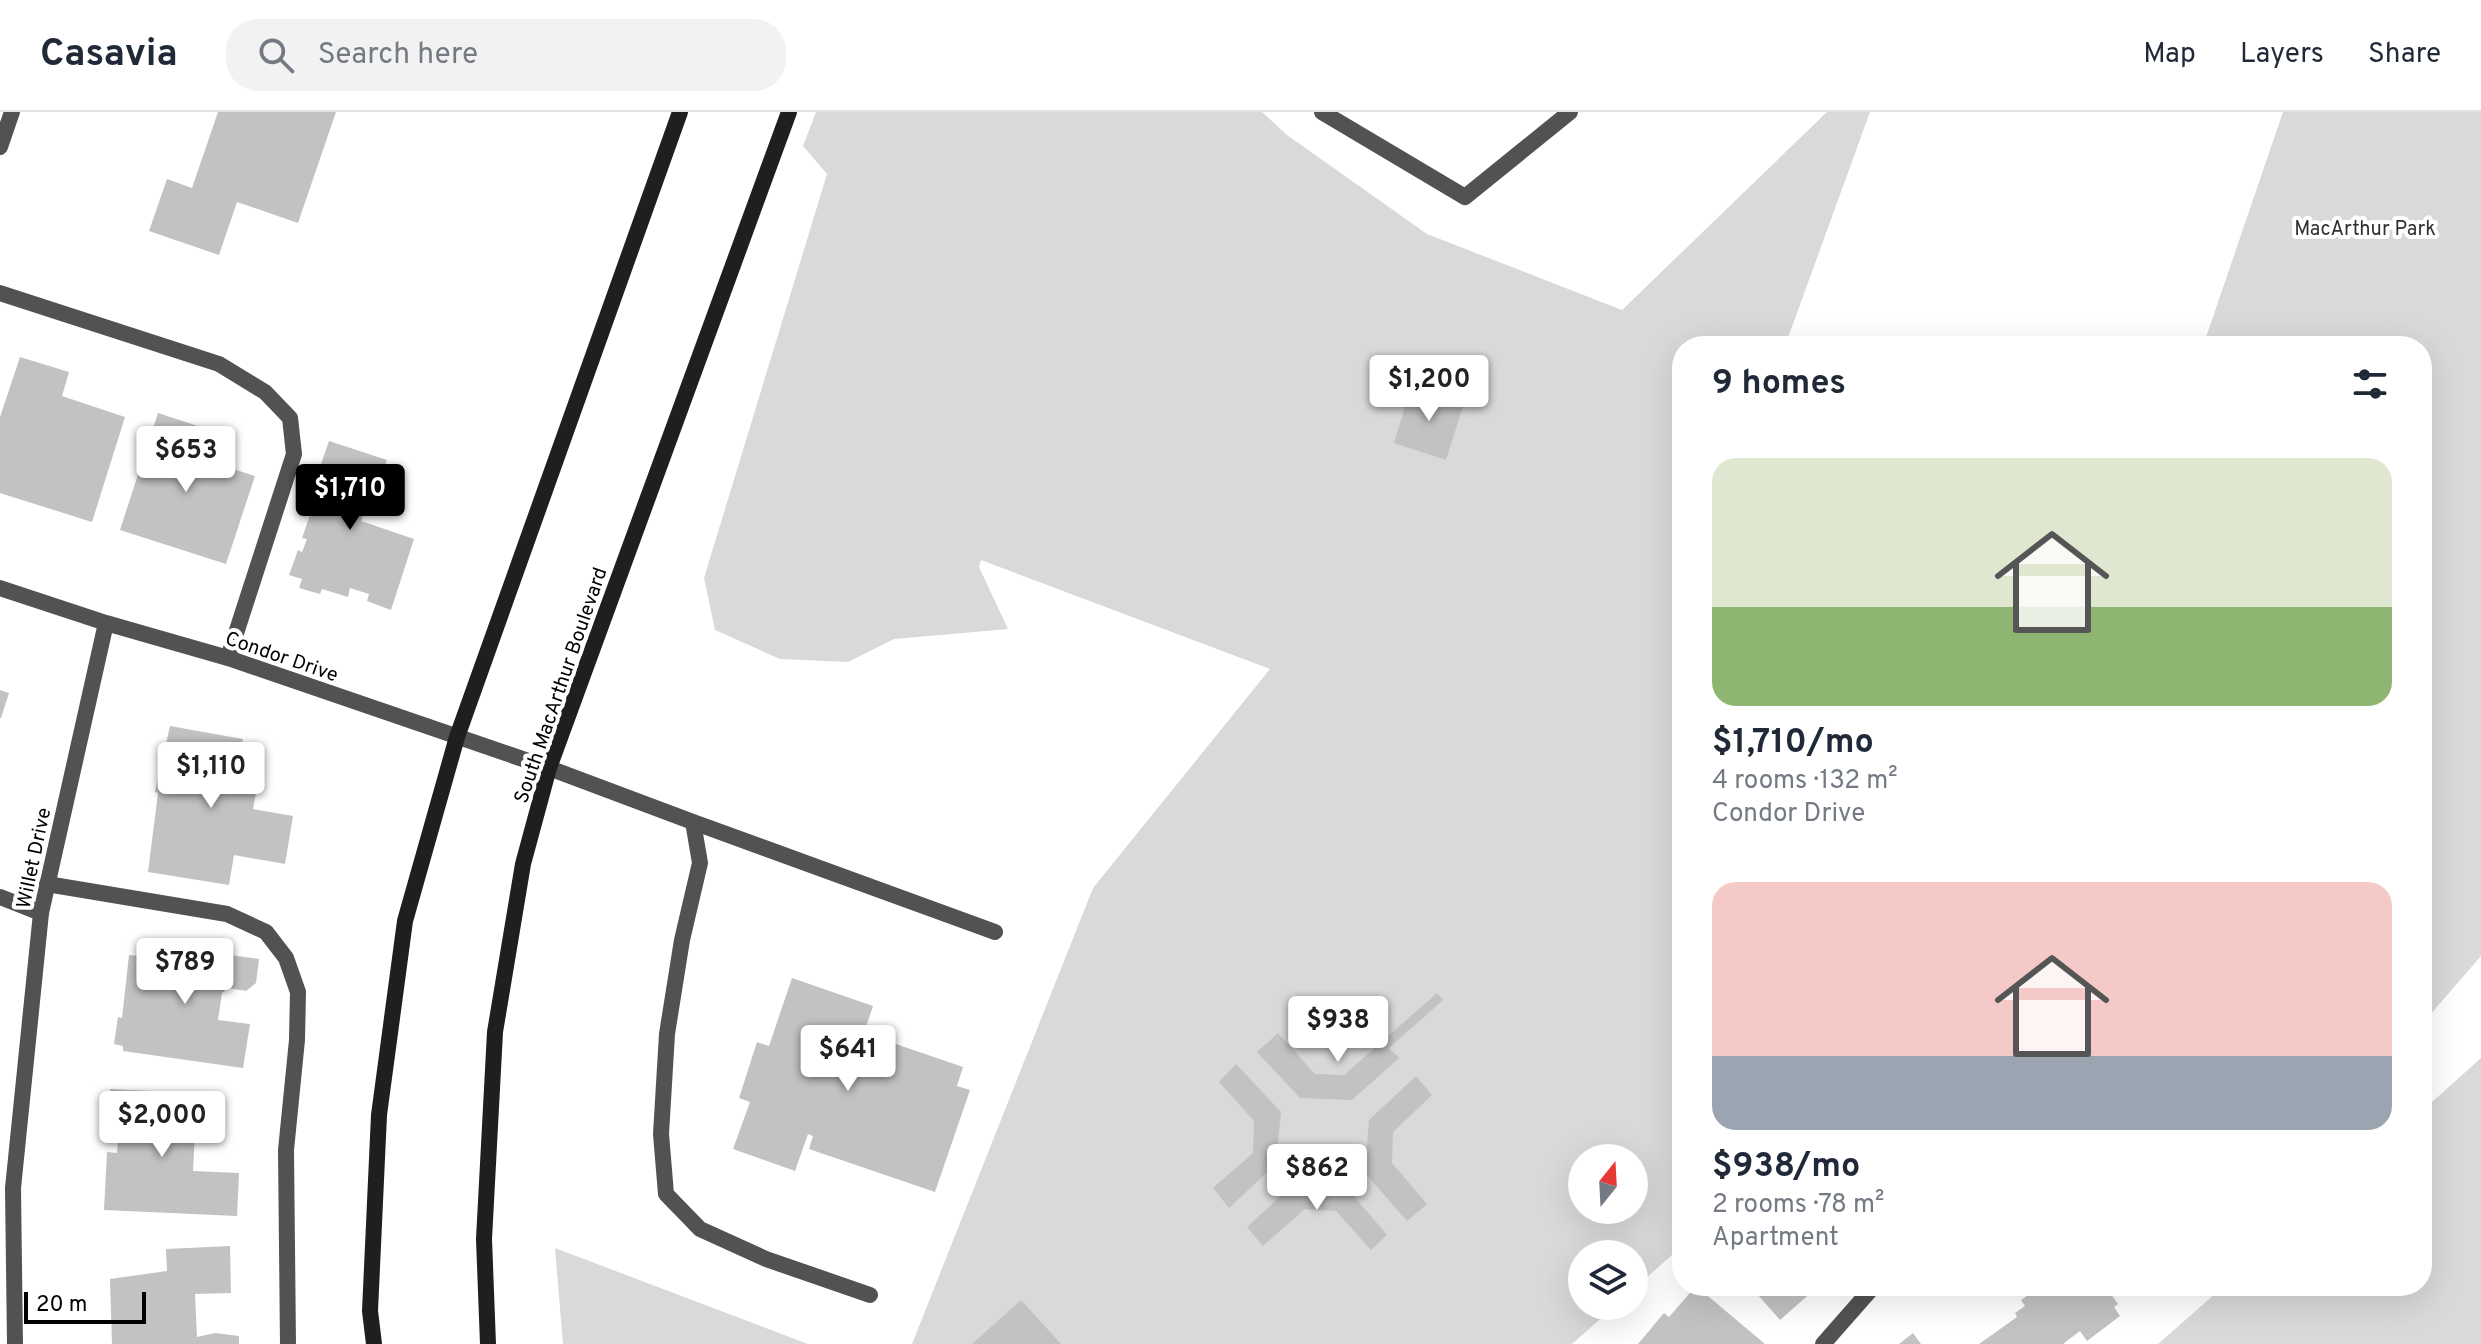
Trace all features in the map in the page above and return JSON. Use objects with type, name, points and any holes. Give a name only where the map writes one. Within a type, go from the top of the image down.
[{"type":"main road","points":[[374,1344],[370,1311],[379,1115],[405,921],[457,737],[680,112]]},
{"type":"main road","name":"South MacArthur Boulevard","points":[[488,1344],[484,1239],[495,1032],[523,864],[549,768],[789,112]]},
{"type":"street","points":[[0,147],[12,112]]},
{"type":"street","points":[[1322,112],[1465,197],[1570,112]]},
{"type":"street","points":[[0,293],[219,364],[265,392],[290,418],[294,454],[228,658]]},
{"type":"street","name":"Condor Drive","points":[[0,588],[228,658],[549,768],[995,932]]},
{"type":"street","name":"Willet Drive","points":[[15,1344],[6,1186],[41,913],[106,623]]},
{"type":"street","points":[[693,822],[700,863],[682,940],[667,1034],[661,1134],[666,1194],[700,1229],[766,1259],[870,1295]]},
{"type":"street","points":[[47,884],[227,914],[266,932],[286,958],[298,992],[297,1040],[286,1150],[288,1344]]},
{"type":"street","points":[[0,897],[41,913]]},
{"type":"street","points":[[1823,1344],[1865,1296]]},
{"type":"green space","points":[[816,112],[1262,112],[1287,135],[1427,234],[1622,310],[1827,112],[1870,112],[1789,336],[1672,336],[1672,1255],[1648,1276],[1648,1240],[1568,1240],[1568,1320],[1599,1320],[1572,1344],[912,1344],[1093,888],[1270,669],[981,560],[979,567],[1008,629],[894,639],[848,662],[780,659],[715,630],[704,578],[827,174],[803,146]]},
{"type":"green space","name":"MacArthur Park","points":[[2283,112],[2481,112],[2481,956],[2432,1012],[2432,336],[2206,336]]},
{"type":"green space","points":[[2481,1058],[2481,1344],[2158,1344],[2213,1296],[2432,1296],[2432,1102]]},
{"type":"green space","points":[[555,1248],[808,1344],[563,1344]]},
{"type":"building","points":[[218,112],[336,112],[298,223],[237,202],[219,255],[149,231],[167,179],[192,188]]},
{"type":"building","points":[[20,357],[69,372],[62,396],[125,417],[92,522],[0,493],[0,417]]},
{"type":"building","points":[[1411,387],[1464,403],[1446,460],[1394,443]]},
{"type":"building","points":[[158,413],[210,430],[201,459],[255,476],[226,564],[120,530]]},
{"type":"building","points":[[329,441],[387,460],[371,506],[367,504],[361,521],[414,539],[391,610],[367,601],[369,594],[350,588],[348,597],[322,589],[320,594],[299,588],[302,579],[289,575],[298,550],[302,552],[307,539],[302,538],[317,495],[311,493]]},
{"type":"building","points":[[0,690],[9,693],[1,718],[0,718]]},
{"type":"building","points":[[170,726],[243,739],[241,747],[248,748],[245,767],[260,770],[253,809],[293,816],[285,864],[234,855],[229,885],[148,872],[158,793],[155,792]]},
{"type":"building","points":[[156,945],[259,959],[256,983],[246,991],[228,988],[222,993],[218,1020],[250,1024],[243,1068],[123,1051],[123,1046],[114,1044],[118,1017],[122,1018],[129,955],[154,958]]},
{"type":"building","points":[[792,978],[873,1006],[864,1033],[963,1067],[957,1086],[970,1090],[935,1192],[809,1149],[813,1136],[808,1134],[795,1171],[733,1149],[750,1102],[739,1098],[757,1042],[769,1046]]},
{"type":"building","points":[[1437,993],[1443,1000],[1389,1048],[1399,1058],[1352,1100],[1300,1098],[1257,1052],[1278,1033],[1315,1074],[1344,1075]]},
{"type":"building","points":[[1236,1064],[1281,1112],[1276,1164],[1229,1208],[1213,1188],[1253,1153],[1254,1121],[1219,1082]]},
{"type":"building","points":[[1416,1076],[1432,1095],[1393,1132],[1392,1163],[1427,1204],[1407,1221],[1365,1173],[1369,1120]]},
{"type":"building","points":[[110,1089],[197,1093],[193,1171],[239,1173],[237,1216],[104,1210],[107,1152],[117,1153],[119,1126],[108,1126]]},
{"type":"building","points":[[1295,1183],[1346,1187],[1387,1235],[1371,1250],[1336,1211],[1305,1209],[1263,1246],[1247,1227]]},
{"type":"building","points":[[230,1246],[231,1293],[195,1294],[197,1337],[215,1333],[239,1336],[239,1344],[112,1344],[110,1279],[167,1271],[166,1249]]},
{"type":"building","points":[[1687,1296],[1708,1296],[1765,1344],[1638,1344],[1664,1313],[1669,1317]]},
{"type":"building","points":[[1759,1296],[1807,1296],[1780,1320]]},
{"type":"building","points":[[2027,1296],[2112,1296],[2118,1304],[2114,1307],[2120,1316],[2087,1341],[2080,1331],[2063,1344],[1979,1344],[2017,1317],[2015,1313],[2025,1306],[2021,1300]]},
{"type":"building","points":[[1021,1300],[1061,1344],[972,1344]]},
{"type":"building","points":[[1913,1333],[1921,1344],[1899,1344]]}]
